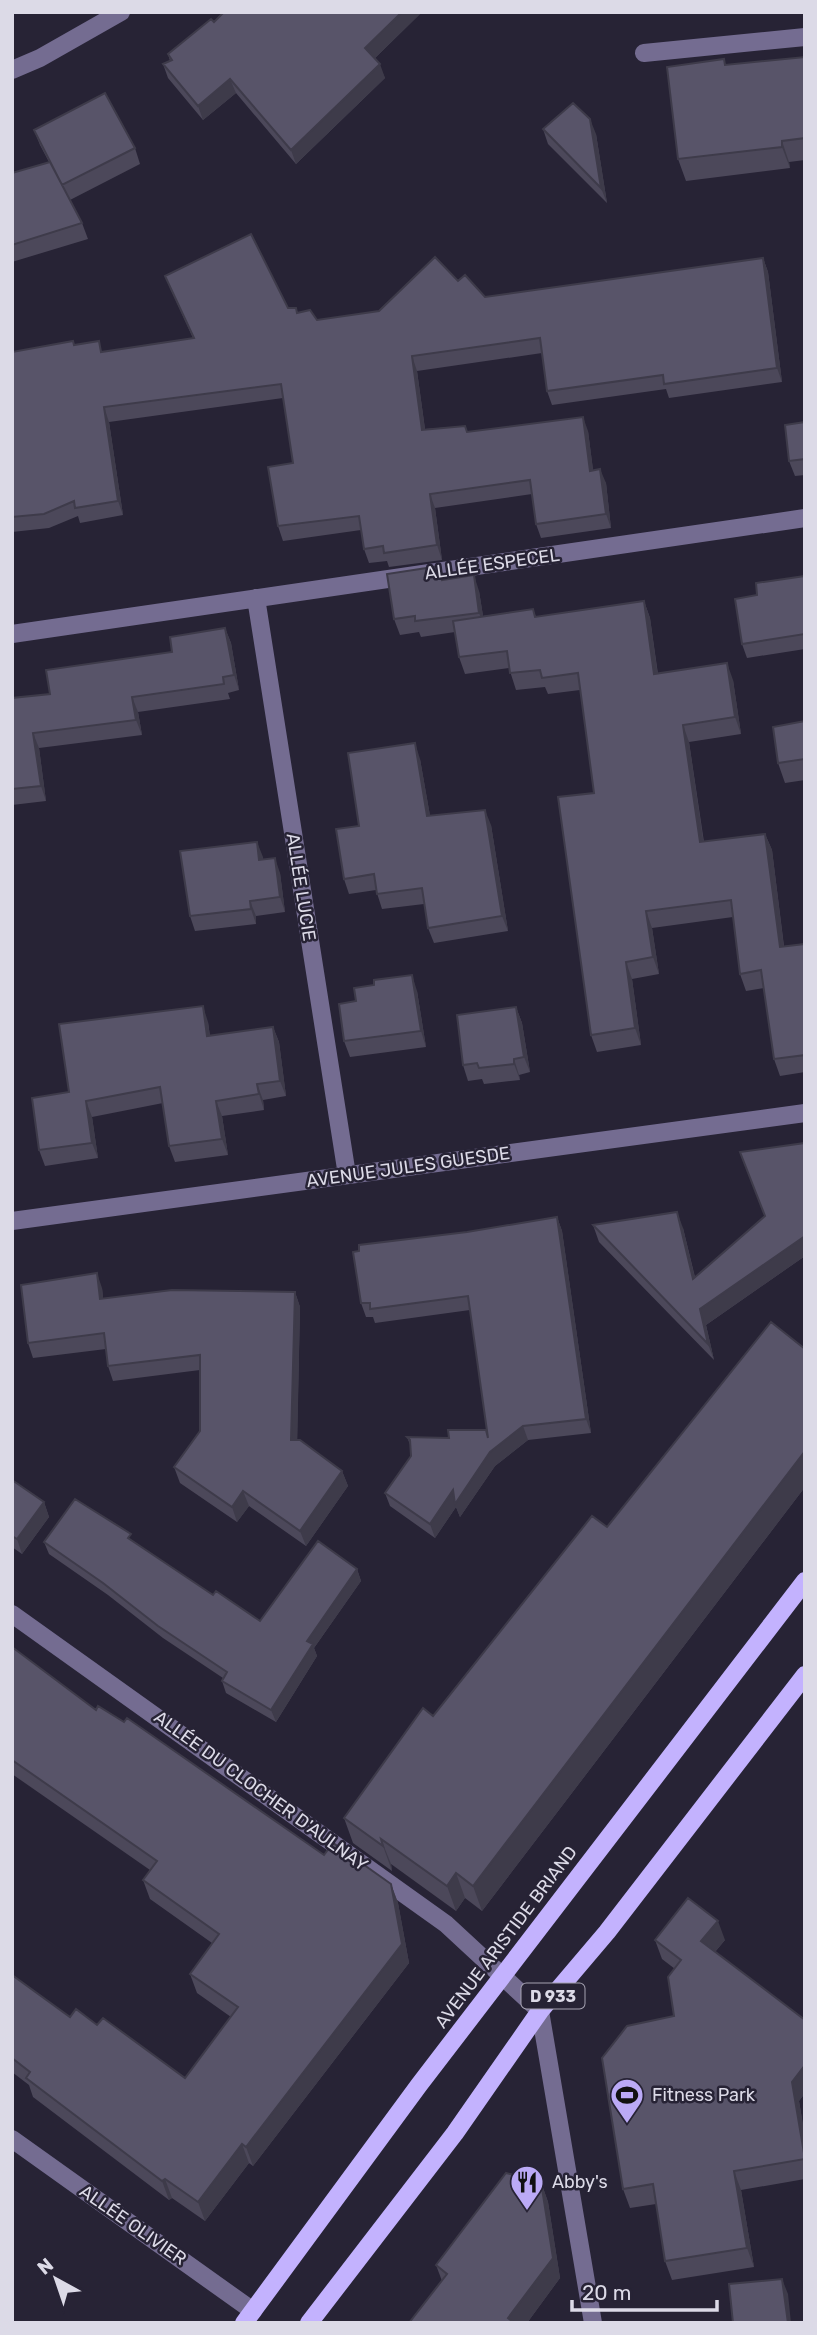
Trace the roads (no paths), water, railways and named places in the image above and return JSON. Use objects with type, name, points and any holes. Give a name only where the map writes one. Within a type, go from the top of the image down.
[{"type":"main road","name":"AVENUE ARISTIDE BRIAND","points":[[249,2317],[419,2085],[805,1581]]},
{"type":"main road","name":"D 933","points":[[309,2323],[455,2133],[540,2011],[607,1932],[805,1675]]},
{"type":"street","points":[[12,70],[40,58],[121,12]]},
{"type":"street","points":[[645,53],[805,37]]},
{"type":"street","name":"ALLÉE ESPECEL","points":[[12,634],[805,518]]},
{"type":"street","name":"ALLÉE LUCIE","points":[[256,598],[347,1175]]},
{"type":"street","name":"AVENUE JULES GUESDE","points":[[12,1221],[805,1113]]},
{"type":"street","name":"ALLÉE DU CLOCHER D'AULNAY","points":[[12,1614],[446,1924],[540,2011]]},
{"type":"street","points":[[540,2011],[593,2323]]},
{"type":"street","name":"ALLÉE OLIVIER","points":[[12,2139],[249,2317]]},
{"type":"place","name":"Fitness Park","points":[[627,2125]]},
{"type":"place","name":"Abby's","points":[[527,2212]]}]
